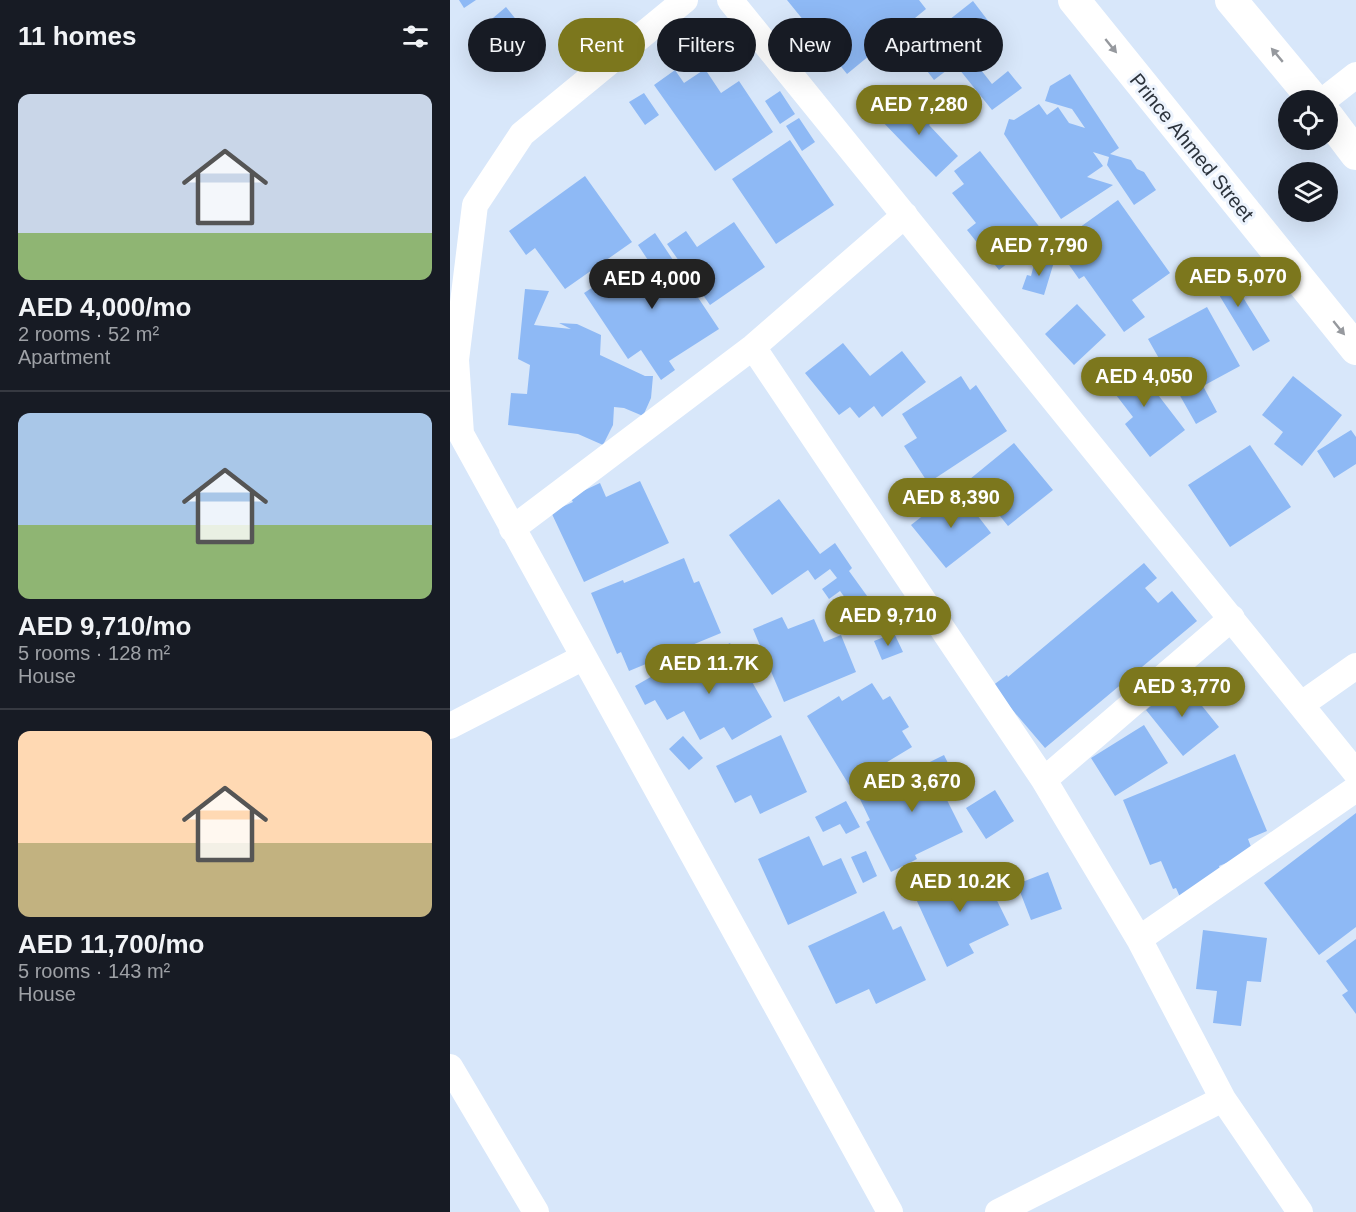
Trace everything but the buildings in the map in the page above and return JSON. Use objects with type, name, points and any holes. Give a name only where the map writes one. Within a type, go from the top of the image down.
[{"type":"main road","name":"Prince Ahmed Street","points":[[1074,0],[1356,349]]},
{"type":"main road","points":[[1231,0],[1306,90]]},
{"type":"main road","points":[[1338,129],[1354,147]]},
{"type":"street","points":[[685,0],[522,134],[475,205],[456,360],[461,434],[890,1212]]},
{"type":"street","points":[[730,0],[1356,773]]},
{"type":"street","points":[[1337,90],[1356,75]]},
{"type":"street","points":[[512,528],[753,348],[905,214]]},
{"type":"street","points":[[753,348],[1044,780],[1139,939],[1223,1099],[1300,1212]]},
{"type":"street","points":[[1044,780],[1232,618]]},
{"type":"street","points":[[450,726],[584,657]]},
{"type":"street","points":[[1302,704],[1356,666]]},
{"type":"street","points":[[1139,939],[1356,789]]},
{"type":"street","points":[[450,1067],[536,1212]]},
{"type":"street","points":[[998,1212],[1223,1099]]}]
